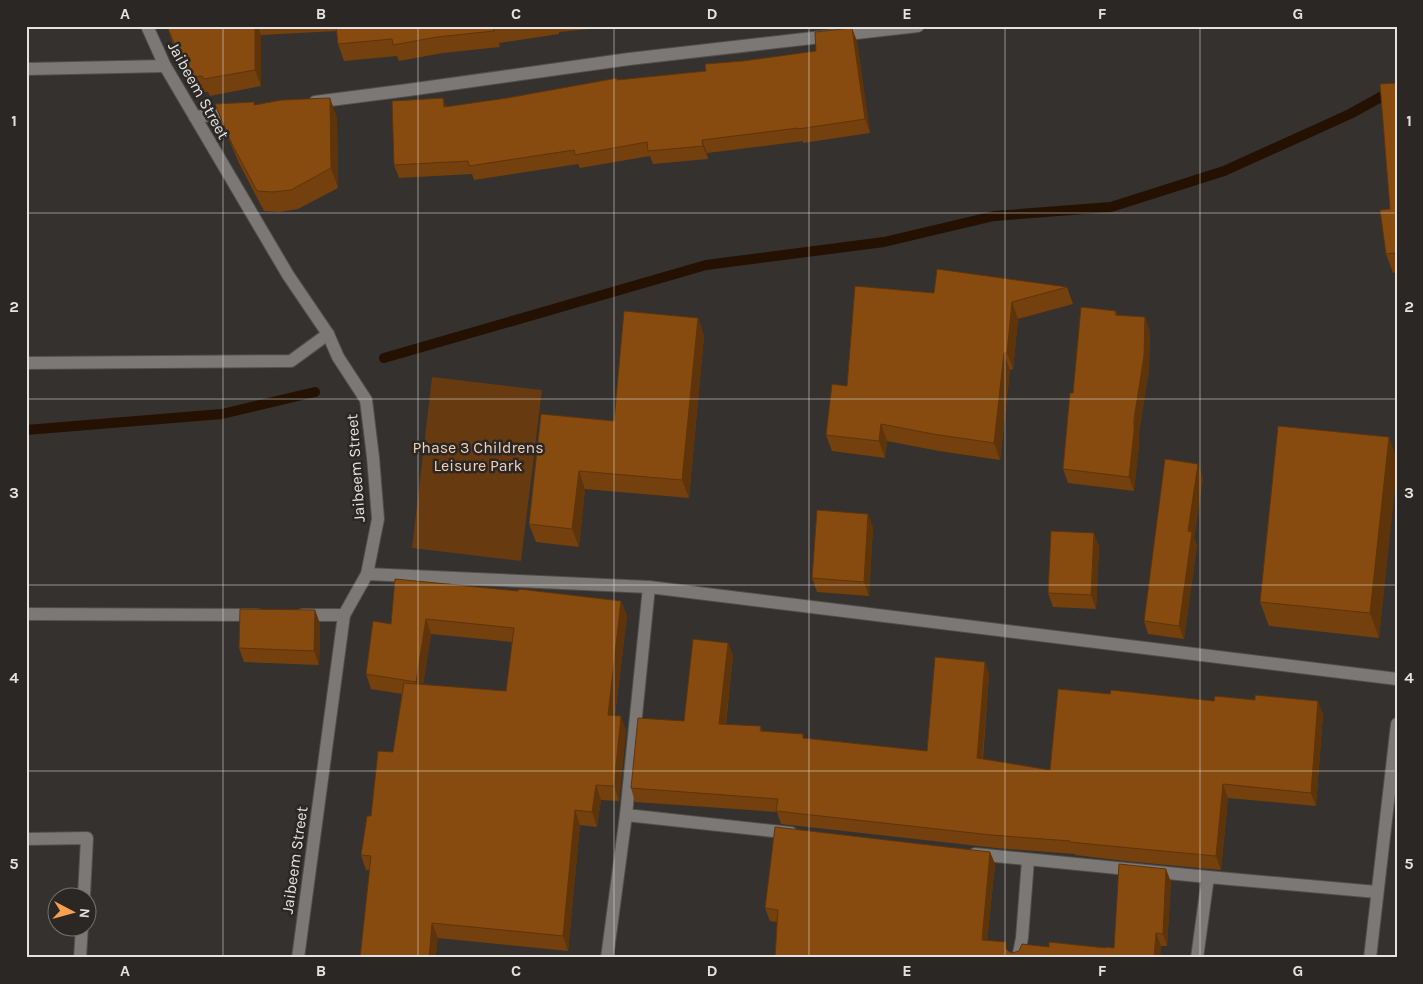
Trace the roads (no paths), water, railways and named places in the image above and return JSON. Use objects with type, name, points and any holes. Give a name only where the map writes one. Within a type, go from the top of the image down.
[{"type":"street","name":"Jaibeem Street","points":[[147,26],[165,66],[288,275],[328,334],[338,357],[366,400],[378,519],[367,574],[344,615],[298,958]]},
{"type":"street","points":[[301,104],[629,59],[918,26]]},
{"type":"street","points":[[26,69],[165,66]]},
{"type":"street","points":[[195,117],[243,111]]},
{"type":"street","points":[[26,363],[291,360],[328,334]]},
{"type":"street","points":[[367,574],[649,587],[1397,679]]},
{"type":"street","points":[[607,958],[626,815],[649,587]]},
{"type":"street","points":[[26,614],[265,615]]},
{"type":"street","points":[[294,615],[344,615]]},
{"type":"street","points":[[1370,958],[1397,724]]},
{"type":"street","points":[[626,815],[802,835]]},
{"type":"street","points":[[26,840],[87,838],[85,886]]},
{"type":"street","points":[[959,852],[1377,892]]},
{"type":"street","points":[[1018,958],[1022,938],[1028,860]]},
{"type":"street","points":[[1197,958],[1208,877]]},
{"type":"street","points":[[80,958],[81,936]]},
{"type":"waterway","points":[[384,358],[706,265],[884,242],[994,216],[1111,207],[1224,171],[1350,114],[1397,88]]},
{"type":"waterway","points":[[26,430],[222,414],[315,392]]},
{"type":"park label","name":"Phase 3 Childrens Leisure Park","points":[[478,456]]}]
